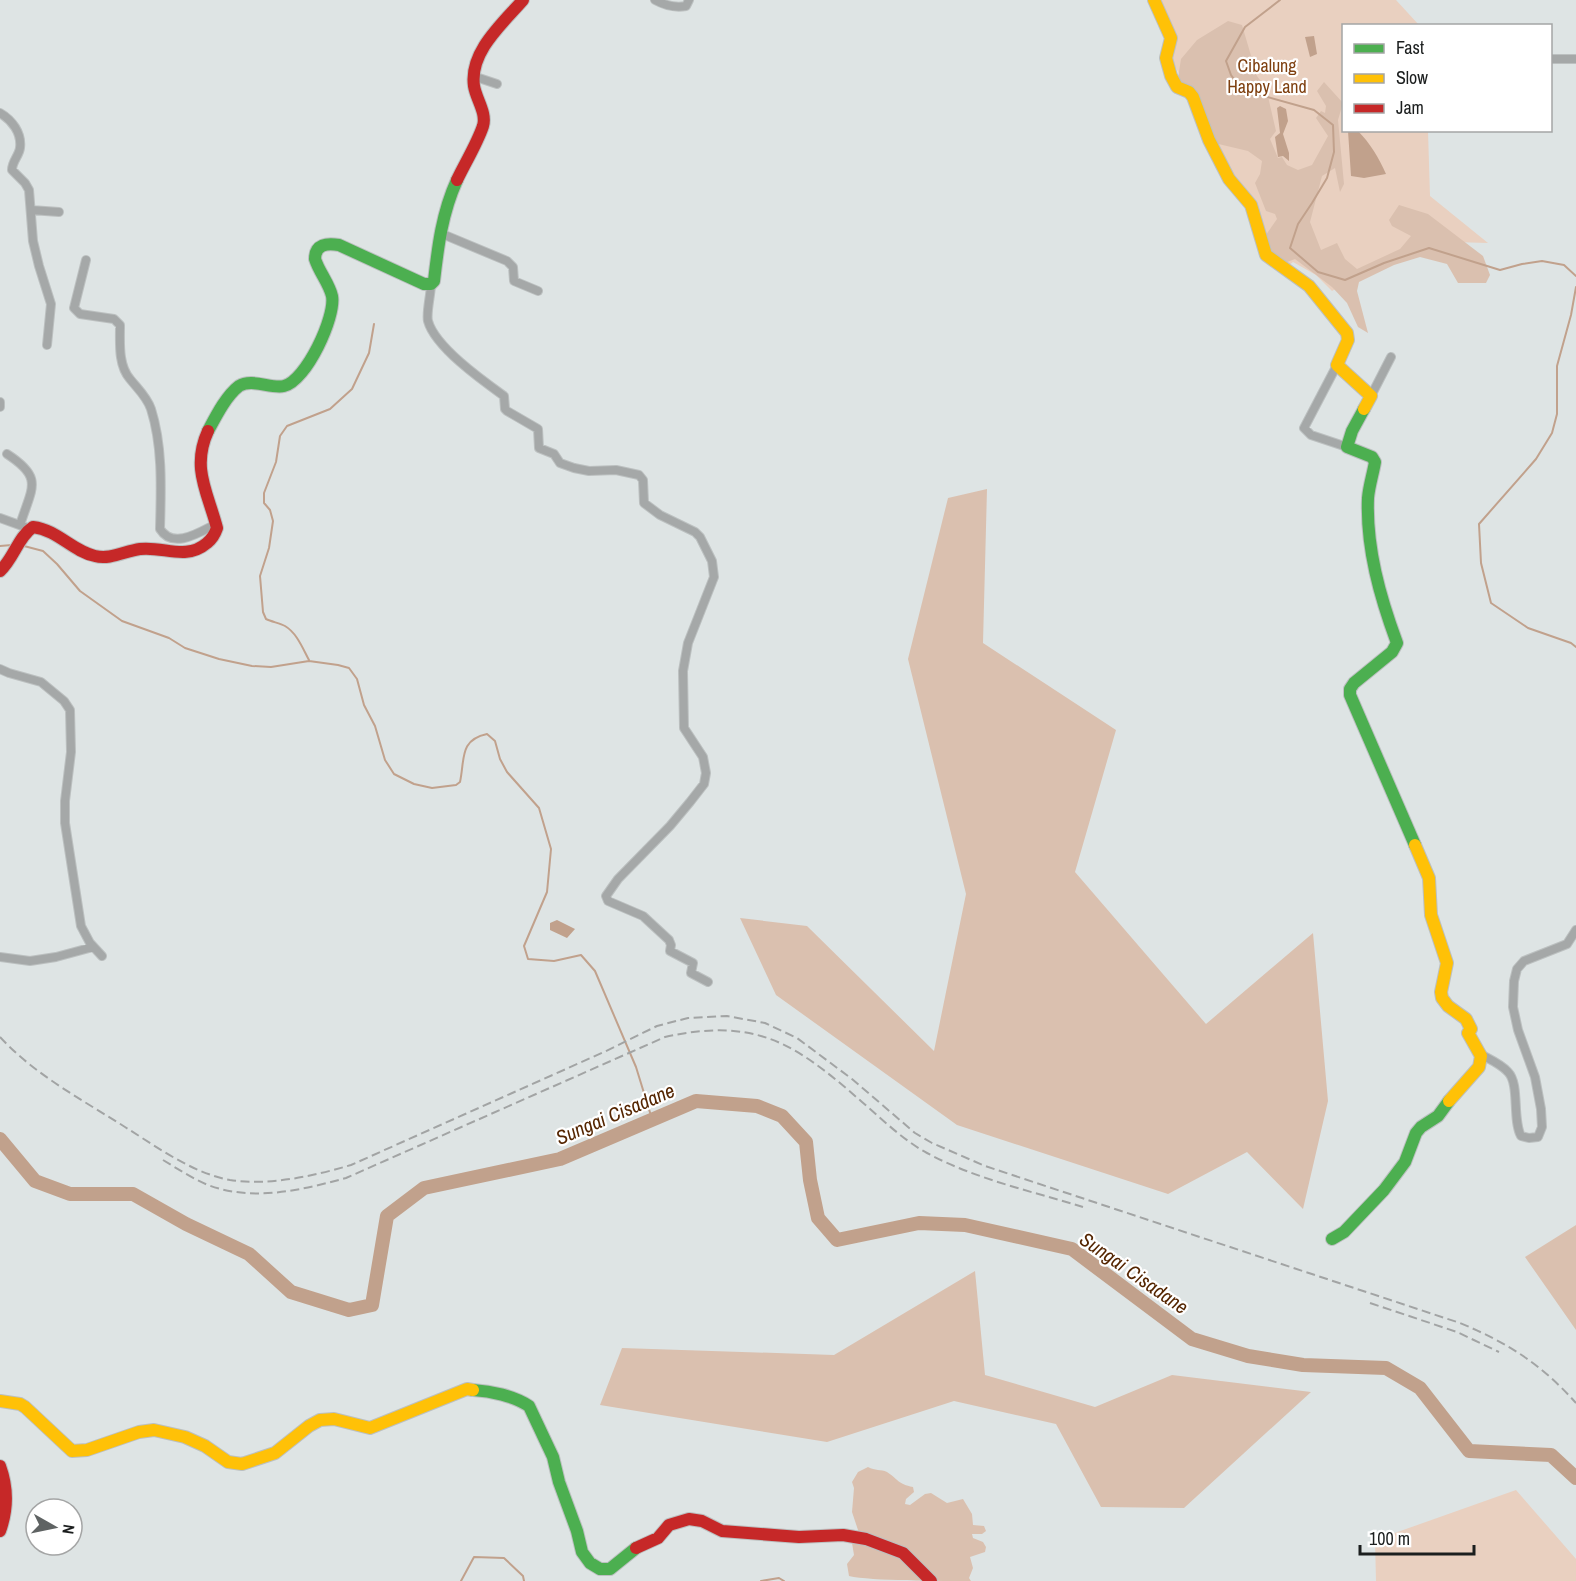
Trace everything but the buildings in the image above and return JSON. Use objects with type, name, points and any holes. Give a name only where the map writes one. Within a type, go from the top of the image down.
[{"type":"main road","points":[[0,571],[9,563],[20,546],[24,526],[50,529],[89,554],[109,557],[146,549],[185,554],[204,545],[216,531],[216,524],[201,473],[201,452],[204,442],[210,428],[239,386],[244,384],[274,387],[286,385],[296,380],[305,368],[320,339],[333,304],[331,292],[315,260],[314,253],[318,247],[328,244],[344,247],[424,284],[431,284],[450,193],[482,128],[483,114],[473,76],[478,58],[523,0]]},
{"type":"main road","points":[[1154,0],[1172,40],[1166,58],[1171,76],[1177,87],[1189,92],[1193,97],[1209,140],[1229,179],[1251,205],[1266,255],[1309,286],[1348,335],[1337,365],[1371,396],[1352,431],[1347,447],[1372,458],[1375,462],[1368,497],[1370,542],[1383,605],[1397,642],[1392,652],[1352,686],[1350,698],[1429,878],[1431,915],[1447,963],[1441,992],[1442,998],[1448,1006],[1466,1018],[1471,1029],[1468,1033],[1480,1054],[1481,1062],[1476,1071],[1438,1116],[1416,1133],[1405,1162],[1384,1190],[1344,1232],[1332,1239]]},
{"type":"main road","points":[[0,1401],[25,1407],[72,1451],[79,1452],[139,1432],[154,1430],[185,1437],[205,1446],[228,1462],[242,1464],[275,1453],[320,1420],[334,1419],[370,1428],[410,1414],[463,1390],[481,1390],[523,1402],[529,1406],[553,1457],[559,1482],[578,1531],[582,1552],[590,1563],[603,1570],[610,1569],[631,1551],[654,1540],[674,1522],[689,1519],[702,1521],[722,1531],[799,1537],[843,1535],[866,1539],[903,1553],[931,1581]]},
{"type":"main road","points":[[0,1466],[6,1478],[7,1503],[0,1531]]},
{"type":"street","points":[[655,0],[662,4],[679,7],[686,6],[689,0]]},
{"type":"street","points":[[1552,59],[1576,58]]},
{"type":"street","points":[[473,76],[497,84]]},
{"type":"street","points":[[0,113],[10,118],[16,127],[20,148],[13,161],[12,170],[28,188],[36,255],[51,304],[47,345]]},
{"type":"street","points":[[31,210],[59,212]]},
{"type":"street","points":[[440,233],[507,261],[513,267],[514,281],[538,291]]},
{"type":"street","points":[[86,260],[74,308],[80,314],[114,319],[120,325],[120,354],[124,367],[128,377],[148,401],[156,426],[160,455],[160,529],[162,533],[186,539],[216,524]]},
{"type":"street","points":[[431,284],[428,318],[436,335],[467,368],[504,396],[507,411],[537,427],[540,434],[539,448],[554,454],[560,463],[574,468],[589,471],[622,471],[639,475],[643,480],[644,504],[660,515],[695,532],[712,561],[714,577],[688,643],[683,671],[684,728],[703,757],[706,765],[705,778],[700,790],[670,826],[618,879],[606,896],[608,901],[647,919],[669,940],[670,951],[693,963],[691,973],[708,982]]},
{"type":"street","points":[[1371,396],[1391,357]]},
{"type":"street","points":[[1337,365],[1305,428],[1311,435],[1347,447]]},
{"type":"street","points":[[0,402],[0,407]]},
{"type":"street","points":[[0,518],[24,526],[32,486],[32,477],[22,464],[7,454]]},
{"type":"street","points":[[0,669],[17,676],[34,678],[46,685],[64,701],[70,710],[71,752],[65,801],[65,823],[81,926],[93,947],[102,956]]},
{"type":"street","points":[[1480,1054],[1511,1076],[1514,1110],[1521,1136],[1538,1137],[1542,1127],[1541,1109],[1535,1077],[1518,1030],[1513,1007],[1514,981],[1517,969],[1524,961],[1566,944],[1576,930]]},
{"type":"street","points":[[0,957],[30,961],[93,947]]},
{"type":"green space","name":"Cibalung Happy Land","points":[[1154,0],[1396,0],[1418,24],[1342,24],[1342,132],[1428,132],[1430,196],[1488,243],[1419,241],[1332,291],[1316,275],[1293,262],[1281,272],[1175,66]]},
{"type":"green space","points":[[1516,1490],[1576,1559],[1576,1581],[1376,1581],[1375,1540]]},
{"type":"shaded area","points":[[1228,21],[1242,25],[1257,76],[1266,88],[1276,131],[1270,139],[1278,158],[1282,157],[1287,165],[1298,170],[1312,165],[1328,136],[1316,118],[1321,111],[1325,113],[1326,106],[1317,91],[1324,82],[1342,102],[1338,120],[1344,184],[1340,192],[1335,168],[1322,176],[1310,222],[1321,250],[1337,243],[1345,259],[1357,269],[1400,249],[1411,236],[1392,226],[1389,220],[1399,205],[1428,214],[1483,256],[1490,275],[1486,283],[1458,283],[1447,264],[1420,257],[1394,265],[1359,282],[1357,291],[1368,333],[1358,327],[1347,303],[1332,287],[1295,259],[1282,264],[1261,242],[1277,219],[1275,214],[1266,211],[1255,183],[1260,174],[1262,161],[1248,151],[1210,142],[1178,78],[1181,59],[1197,40]]},
{"type":"shaded area","points":[[1314,36],[1317,54],[1310,57],[1305,37]]},
{"type":"shaded area","points":[[1280,106],[1286,109],[1288,121],[1283,134],[1289,161],[1283,156],[1278,157],[1275,137],[1280,133],[1277,108]]},
{"type":"shaded area","points":[[1348,132],[1359,132],[1374,151],[1386,174],[1364,178],[1351,176]]},
{"type":"shaded area","points":[[987,489],[983,643],[1116,730],[1075,872],[1206,1024],[1313,933],[1328,1101],[1303,1209],[1247,1152],[1168,1194],[957,1125],[776,995],[740,918],[807,926],[934,1051],[966,894],[908,659],[948,498]]},
{"type":"shaded area","points":[[557,920],[575,929],[567,938],[550,930],[550,923]]},
{"type":"shaded area","points":[[1576,1225],[1576,1330],[1525,1257]]},
{"type":"shaded area","points":[[975,1271],[985,1375],[1095,1407],[1172,1375],[1311,1392],[1184,1508],[1101,1507],[1056,1424],[954,1401],[827,1442],[600,1405],[622,1348],[834,1355]]},
{"type":"shaded area","points":[[868,1467],[887,1472],[901,1483],[913,1487],[914,1492],[906,1499],[905,1504],[910,1505],[925,1494],[931,1493],[947,1503],[963,1499],[972,1514],[973,1525],[984,1526],[986,1531],[982,1534],[972,1534],[973,1538],[983,1542],[986,1547],[985,1552],[970,1557],[973,1568],[969,1578],[971,1581],[890,1580],[849,1576],[847,1564],[854,1555],[852,1543],[859,1533],[852,1512],[854,1488],[852,1482],[858,1472]]},
{"type":"waterway","points":[[1280,0],[1245,27],[1226,61],[1231,75],[1242,90],[1314,110],[1333,125],[1334,152],[1327,178],[1298,224],[1290,248],[1318,272],[1345,280],[1384,263],[1429,248],[1500,270],[1542,261],[1564,265],[1576,276]]},
{"type":"waterway","points":[[1576,287],[1557,366],[1557,414],[1552,433],[1536,459],[1479,524],[1481,563],[1491,603],[1528,628],[1571,643],[1576,647]]},
{"type":"waterway","points":[[309,660],[293,633],[283,625],[266,619],[263,612],[260,576],[269,548],[273,521],[270,510],[264,503],[264,493],[276,462],[280,436],[287,426],[330,409],[352,389],[369,353],[374,324]]},
{"type":"waterway","points":[[0,546],[12,545]]},
{"type":"waterway","points":[[24,546],[43,551],[80,591],[122,621],[169,638],[185,648],[219,659],[252,666],[271,667],[309,661],[349,668],[357,679],[364,705],[375,726],[385,760],[394,774],[414,784],[432,788],[456,785],[460,782],[467,746],[478,737],[487,734],[495,741],[500,759],[507,772],[539,808],[551,849],[547,892],[524,946],[528,959],[554,961],[581,955],[595,971],[636,1067],[652,1119]]},
{"type":"waterway","name":"Sungai Cisadane","points":[[0,1139],[35,1181],[70,1194],[133,1194],[186,1224],[249,1254],[291,1292],[349,1310],[372,1305],[387,1216],[424,1188],[560,1159],[696,1101],[757,1106],[782,1116],[806,1142],[810,1180],[818,1218],[837,1240],[919,1223],[965,1225],[1072,1249],[1192,1339],[1248,1356],[1303,1365],[1386,1368],[1420,1388],[1469,1451],[1551,1455],[1576,1478]]},
{"type":"waterway","points":[[461,1581],[474,1557],[504,1558],[523,1576],[524,1581]]},
{"type":"waterway","points":[[761,1581],[779,1578],[784,1581]]},
{"type":"railway","points":[[0,1037],[28,1063],[59,1086],[175,1158],[216,1177],[260,1182],[307,1176],[351,1165],[657,1026],[688,1018],[727,1016],[765,1023],[797,1038],[852,1079],[915,1133],[932,1143],[985,1166],[1460,1323],[1493,1338],[1523,1356],[1550,1377],[1576,1403]]},
{"type":"railway","points":[[163,1160],[202,1183],[225,1190],[260,1193],[312,1187],[346,1178],[665,1037],[725,1030],[750,1033],[794,1050],[838,1081],[910,1142],[945,1162],[1004,1184],[1083,1207]]},
{"type":"railway","points":[[1370,1303],[1457,1332],[1499,1352]]},
{"type":"traffic: fast","points":[[208,431],[226,401],[239,386],[250,383],[284,386],[293,382],[310,361],[318,347],[332,306],[331,291],[315,259],[319,247],[330,244],[339,245],[424,284],[431,284],[434,281],[444,217],[457,180]]},
{"type":"traffic: fast","points":[[1364,409],[1352,431],[1347,447],[1372,457],[1375,462],[1368,498],[1369,535],[1375,572],[1397,643],[1392,652],[1354,683],[1350,689],[1350,695],[1415,845]]},
{"type":"traffic: fast","points":[[1332,1239],[1344,1232],[1384,1190],[1405,1162],[1416,1133],[1438,1116],[1449,1101]]},
{"type":"traffic: fast","points":[[473,1390],[502,1395],[529,1406],[553,1457],[582,1552],[590,1563],[600,1569],[610,1569],[636,1548]]},
{"type":"traffic: slow","points":[[1154,0],[1171,38],[1166,58],[1171,76],[1177,87],[1189,92],[1193,97],[1209,140],[1229,179],[1251,205],[1266,255],[1309,286],[1347,333],[1348,340],[1337,365],[1371,396],[1364,409]]},
{"type":"traffic: slow","points":[[1415,845],[1429,878],[1431,915],[1447,963],[1441,992],[1442,998],[1448,1006],[1466,1019],[1471,1029],[1468,1033],[1481,1056],[1479,1067],[1449,1101]]},
{"type":"traffic: slow","points":[[0,1401],[25,1407],[72,1451],[87,1450],[139,1432],[154,1430],[185,1437],[205,1446],[228,1462],[242,1464],[275,1453],[320,1420],[334,1419],[370,1428],[467,1389],[473,1390]]},
{"type":"traffic: jam","points":[[457,180],[478,140],[484,121],[474,86],[477,61],[497,28],[523,0]]},
{"type":"traffic: jam","points":[[0,571],[23,536],[33,527],[50,532],[79,550],[101,557],[140,549],[191,551],[207,543],[217,528],[201,469],[203,444],[208,431]]},
{"type":"traffic: jam","points":[[0,1466],[6,1499],[0,1531]]},
{"type":"traffic: jam","points":[[636,1548],[658,1538],[669,1525],[689,1519],[702,1521],[722,1531],[799,1537],[843,1535],[866,1539],[903,1553],[931,1581]]}]
